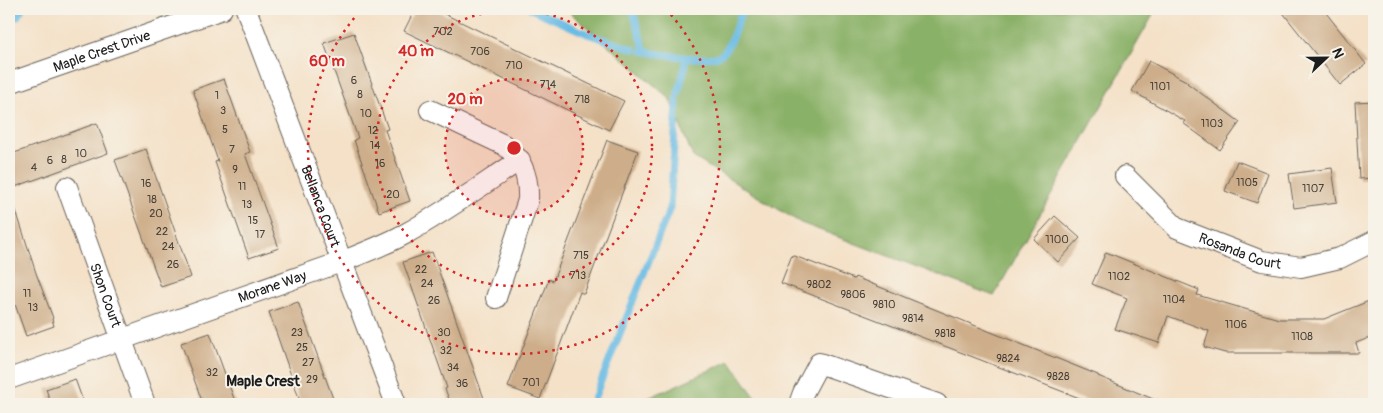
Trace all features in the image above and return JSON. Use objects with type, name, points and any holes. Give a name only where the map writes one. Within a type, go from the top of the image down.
[{"type":"street","name":"Maple Crest Drive","points":[[9,83],[222,9]]},
{"type":"street","name":"Bellanca Court","points":[[246,9],[396,404]]},
{"type":"street","points":[[430,110],[504,145],[520,160],[525,169],[529,187],[528,200],[496,298]]},
{"type":"street","name":"Morane Way","points":[[9,379],[120,338],[341,262],[405,234],[448,209],[520,160]]},
{"type":"street","name":"Rosanda Court","points":[[1125,176],[1177,228],[1262,261],[1301,267],[1340,258],[1374,241]]},
{"type":"street","name":"Shon Court","points":[[67,187],[145,404]]},
{"type":"street","points":[[799,404],[819,363],[937,404]]},
{"type":"green space","points":[[566,9],[1146,9],[1153,15],[994,296],[801,223],[693,157],[669,98]]},
{"type":"green space","points":[[730,361],[760,404],[635,404]]},
{"type":"building","points":[[415,9],[434,9],[624,101],[609,130],[404,31]]},
{"type":"building","points":[[1280,9],[1323,9],[1366,64],[1340,85]]},
{"type":"building","points":[[354,33],[388,129],[385,130],[410,201],[379,212],[354,140],[358,138],[324,43]]},
{"type":"building","points":[[1149,61],[1188,82],[1240,122],[1220,150],[1183,123],[1185,121],[1132,91]]},
{"type":"building","points":[[224,79],[250,152],[245,154],[279,248],[249,258],[215,162],[218,161],[193,90]]},
{"type":"building","points":[[1374,101],[1374,178],[1359,179],[1355,102]]},
{"type":"building","points":[[97,123],[108,153],[12,188],[9,177],[9,155]]},
{"type":"building","points":[[607,140],[638,151],[584,294],[580,292],[540,399],[508,387],[549,279],[553,281]]},
{"type":"building","points":[[146,149],[191,277],[161,287],[115,160]]},
{"type":"building","points":[[1237,161],[1268,173],[1257,203],[1225,191]]},
{"type":"building","points":[[1332,168],[1337,202],[1294,208],[1289,174]]},
{"type":"building","points":[[12,198],[36,273],[53,318],[54,326],[26,336],[9,287],[9,199]]},
{"type":"building","points":[[1055,216],[1080,238],[1058,262],[1034,239]]},
{"type":"building","points":[[432,252],[486,404],[451,404],[445,389],[447,388],[403,262]]},
{"type":"building","points":[[1106,252],[1199,290],[1197,295],[1279,319],[1324,319],[1374,299],[1374,336],[1356,343],[1359,353],[1225,353],[1204,347],[1209,331],[1168,316],[1159,343],[1115,329],[1127,298],[1092,284]]},
{"type":"building","points":[[792,255],[854,279],[855,277],[1165,404],[1095,404],[781,283]]},
{"type":"building","points":[[298,302],[335,404],[301,404],[269,312]]},
{"type":"building","points":[[210,333],[236,404],[203,404],[181,343]]},
{"type":"building","points":[[75,379],[84,404],[51,404],[46,389]]},
{"type":"waterway","points":[[17,17],[22,9]]},
{"type":"waterway","points":[[531,9],[590,35],[634,49]]},
{"type":"waterway","points":[[632,9],[645,51]]},
{"type":"waterway","points":[[642,51],[695,58],[716,57],[725,50],[743,9]]},
{"type":"waterway","points":[[678,94],[685,67],[685,58]]},
{"type":"waterway","points":[[592,404],[670,208],[677,101]]},
{"type":"district","name":"Maple Crest","points":[[263,381]]}]
